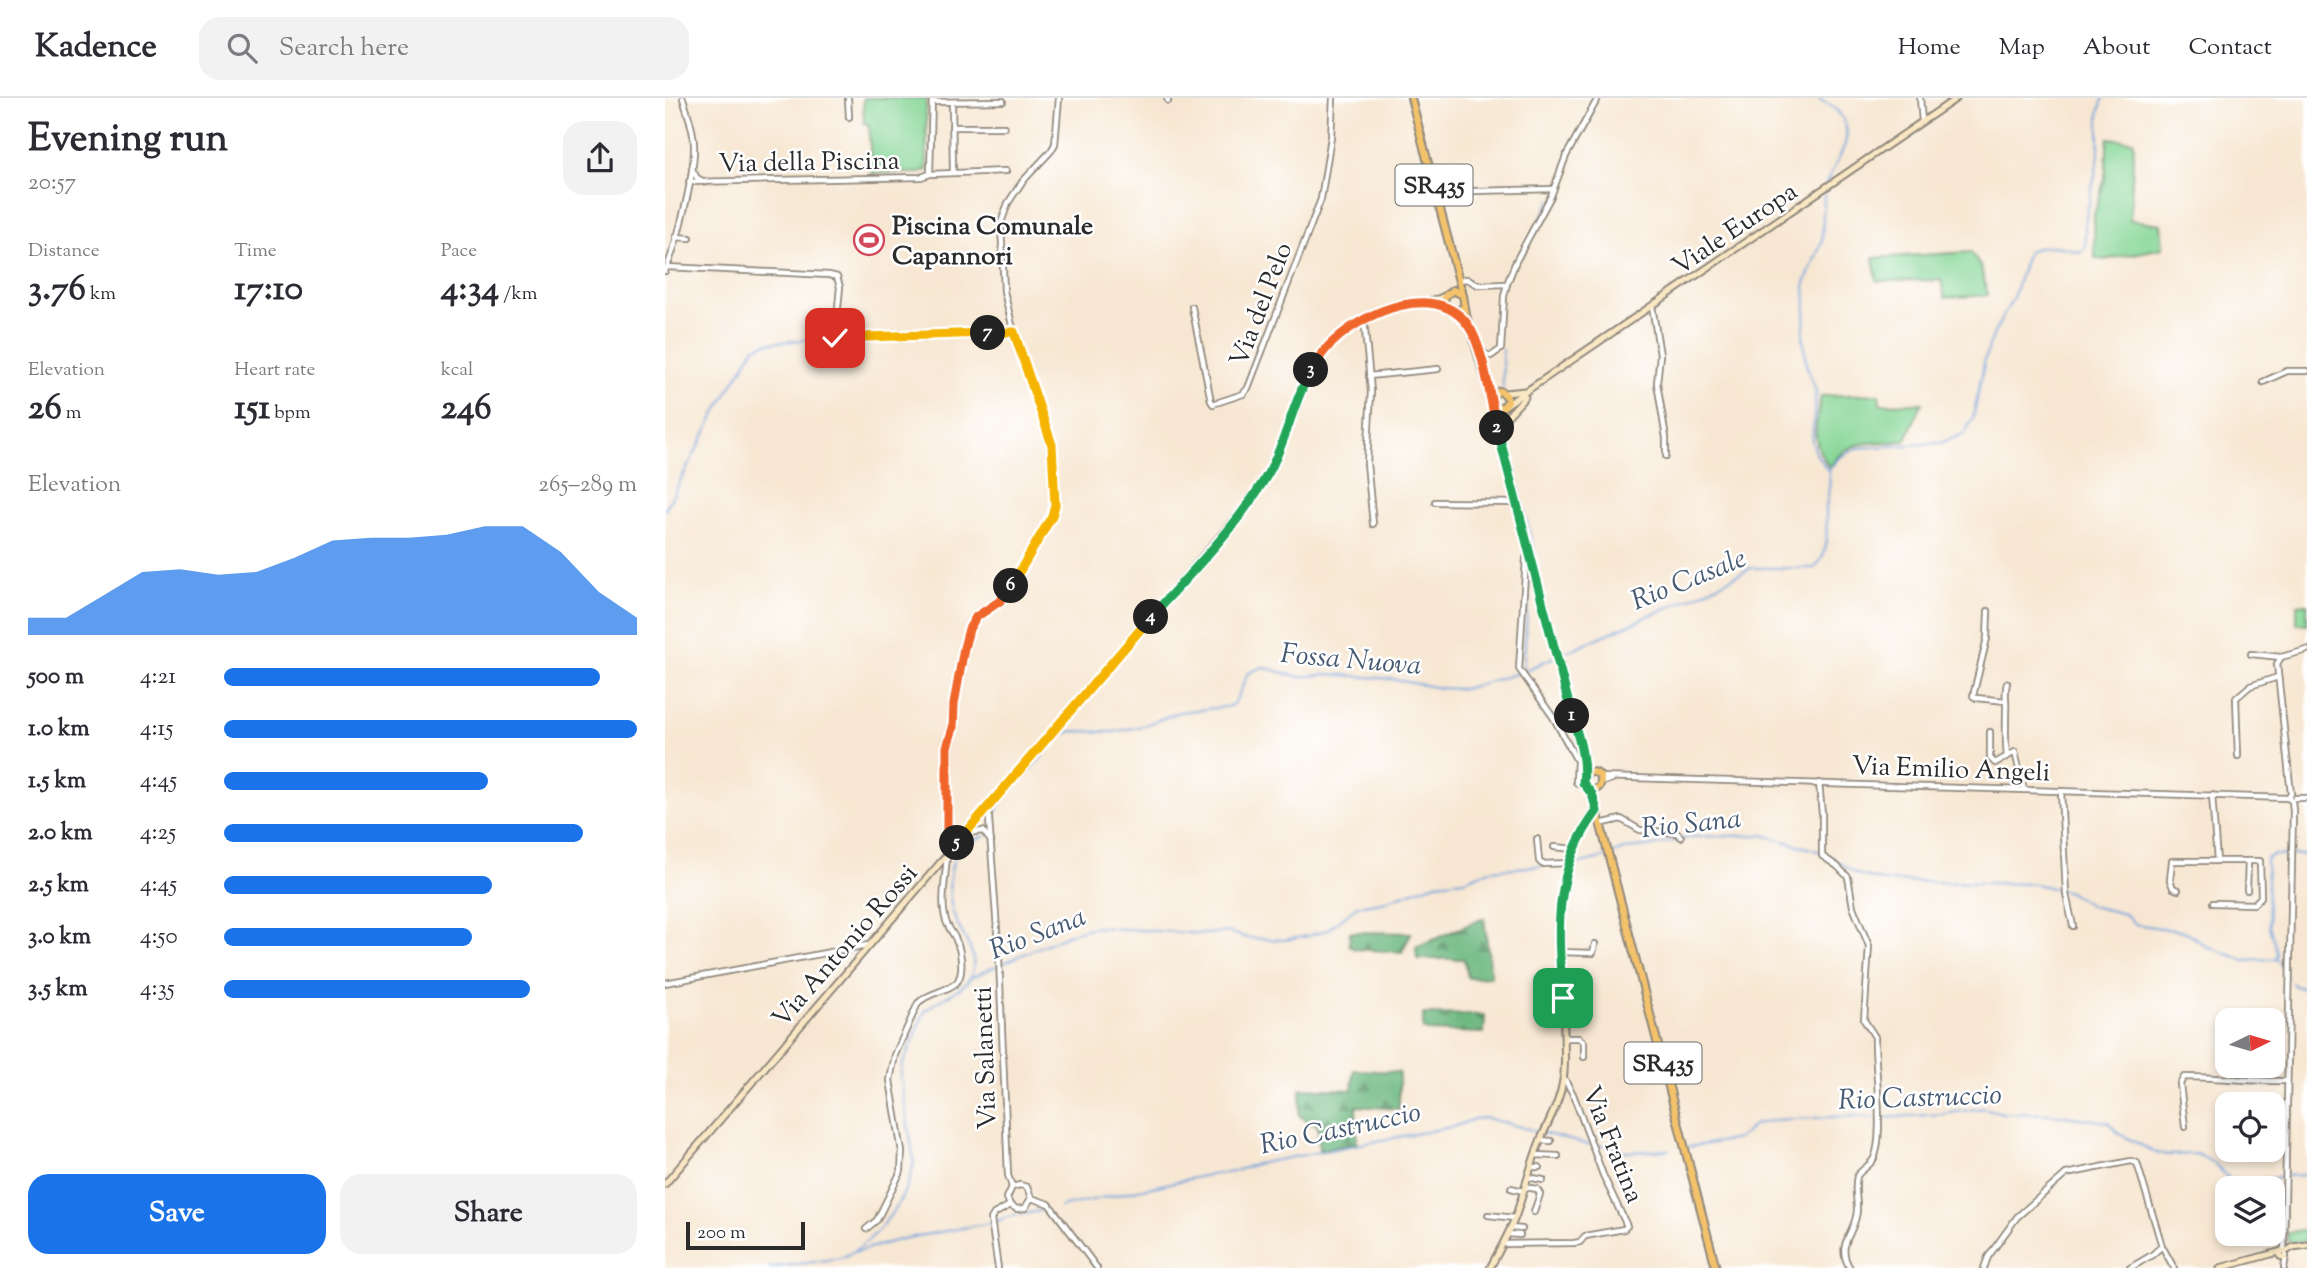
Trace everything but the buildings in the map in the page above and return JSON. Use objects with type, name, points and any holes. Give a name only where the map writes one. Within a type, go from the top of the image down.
[{"type":"main road","name":"SR435","points":[[1411,98],[1556,651],[1584,763],[1587,789],[1596,807],[1716,1268]]},
{"type":"main road","name":"Viale Europa","points":[[1503,407],[1958,98]]},
{"type":"main road","points":[[1427,302],[1445,307],[1457,276]]},
{"type":"main road","points":[[1448,294],[1456,290],[1462,293]]},
{"type":"main road","name":"Via Antonio Rossi","points":[[665,1184],[1239,514],[1272,466],[1298,396],[1312,368],[1333,341],[1364,320],[1397,307],[1427,302],[1448,294]]},
{"type":"main road","points":[[1455,312],[1464,306]]},
{"type":"main road","name":"SR435","points":[[1445,307],[1455,312],[1469,326]]},
{"type":"main road","name":"SR435","points":[[1485,373],[1502,392]]},
{"type":"main road","name":"Viale Europa","points":[[1502,392],[1531,389]]},
{"type":"main road","name":"Viale Europa","points":[[1503,451],[1502,425],[1531,389]]},
{"type":"main road","points":[[1497,428],[1503,407],[1508,401],[1502,392],[1492,401],[1499,408],[1503,407]]},
{"type":"main road","name":"SR435","points":[[1584,776],[1599,783],[1596,807]]},
{"type":"main road","points":[[1587,789],[1599,783]]},
{"type":"main road","points":[[1490,1268],[1515,1218],[1535,1155],[1555,1111],[1564,1078],[1559,902],[1575,849],[1596,807]]},
{"type":"main road","points":[[2285,1241],[2296,1247]]},
{"type":"main road","points":[[2220,1268],[2268,1255],[2283,1254],[2307,1244]]},
{"type":"street","points":[[683,98],[694,141],[689,182],[666,269],[837,277],[840,287],[834,337],[1014,332]]},
{"type":"street","points":[[848,98],[849,117]]},
{"type":"street","points":[[866,1229],[877,1220],[901,1171],[902,1152],[890,1080],[895,1055],[918,1003],[925,996],[954,984],[960,972],[959,949],[946,920],[944,906],[949,853],[947,747],[953,728],[954,704],[969,629],[976,617],[1006,596],[1052,516],[1055,505],[1052,445],[1014,332],[1004,291],[1001,223],[1022,182],[1055,144],[1059,98]]},
{"type":"street","name":"Via del Pelo","points":[[1192,307],[1211,401],[1213,404],[1243,394],[1248,388],[1321,199],[1331,137],[1333,98]]},
{"type":"street","points":[[1477,346],[1491,356],[1501,349],[1507,284],[1566,156],[1598,98]]},
{"type":"street","points":[[1920,98],[1922,122]]},
{"type":"street","points":[[930,174],[932,100],[1003,101]]},
{"type":"street","points":[[952,102],[953,173]]},
{"type":"street","points":[[952,127],[1004,127]]},
{"type":"street","points":[[691,168],[697,178],[709,183]]},
{"type":"street","name":"Via della Piscina","points":[[689,182],[921,177],[930,174],[1006,172]]},
{"type":"street","points":[[1435,192],[1553,189]]},
{"type":"street","points":[[676,237],[690,238]]},
{"type":"street","points":[[1457,276],[1478,285],[1507,284]]},
{"type":"street","points":[[1652,306],[1660,355],[1657,383],[1666,438],[1666,456]]},
{"type":"street","points":[[1364,320],[1371,410],[1367,463],[1373,524]]},
{"type":"street","points":[[1369,376],[1438,369]]},
{"type":"street","points":[[2263,382],[2287,371],[2307,371]]},
{"type":"street","points":[[1435,502],[1517,503]]},
{"type":"street","points":[[1530,552],[1526,558],[1520,672],[1560,728],[1584,776]]},
{"type":"street","points":[[1988,611],[1987,638],[1973,696],[2006,701]]},
{"type":"street","points":[[2251,654],[2281,657],[2307,650]]},
{"type":"street","points":[[2281,657],[2277,664],[2291,798],[2292,856],[2285,1241]]},
{"type":"street","points":[[2238,756],[2236,698],[2250,686],[2278,677]]},
{"type":"street","points":[[2007,683],[2004,731],[2007,757]]},
{"type":"street","points":[[1990,732],[1990,758],[1995,763],[2012,753],[2017,756],[2024,790]]},
{"type":"street","name":"Via Emilio Angeli","points":[[1599,783],[1613,778],[2307,798]]},
{"type":"street","points":[[1819,783],[1822,853],[1848,877],[1853,907],[1869,946],[1864,1020],[1875,1037],[1878,1119],[1873,1160],[1858,1173],[1855,1185],[1856,1217],[1844,1251],[1850,1268]]},
{"type":"street","points":[[2061,791],[2066,892],[2073,926]]},
{"type":"street","points":[[2212,795],[2217,861]]},
{"type":"street","name":"Via Salanetti","points":[[988,805],[1000,973],[1008,1175],[1012,1187]]},
{"type":"street","points":[[976,819],[989,825]]},
{"type":"street","points":[[976,819],[992,843]]},
{"type":"street","points":[[1600,824],[1621,820],[1640,830],[1677,833],[1681,836]]},
{"type":"street","points":[[965,833],[983,831]]},
{"type":"street","points":[[1537,839],[1539,861],[1542,864],[1569,865]]},
{"type":"street","points":[[1554,848],[1575,849]]},
{"type":"street","points":[[2178,890],[2173,888],[2170,880],[2172,861],[2260,861],[2260,897],[2254,904],[2213,903]]},
{"type":"street","points":[[2247,890],[2248,861]]},
{"type":"street","points":[[1559,952],[1593,953],[1595,944]]},
{"type":"street","points":[[665,983],[868,945]]},
{"type":"street","points":[[1564,1038],[1579,1038],[1584,1042],[1584,1057]]},
{"type":"street","points":[[2185,1127],[2180,1084],[2184,1077],[2231,1078],[2250,1082],[2287,1081]]},
{"type":"street","name":"Via Fratina","points":[[1503,1244],[1574,1243],[1584,1236],[1624,1229],[1627,1226],[1564,1078]]},
{"type":"street","points":[[1543,1136],[1551,1142]]},
{"type":"street","points":[[1535,1155],[1558,1156]]},
{"type":"street","points":[[1984,1268],[1988,1257],[2017,1217],[2066,1174],[2131,1161],[2137,1163],[2162,1246],[2174,1268]]},
{"type":"street","points":[[1531,1167],[1539,1167]]},
{"type":"street","points":[[1528,1177],[1543,1180]]},
{"type":"street","points":[[1024,1185],[1030,1190],[1031,1198],[1025,1208],[1017,1209],[1010,1205],[1007,1198],[1012,1187],[1024,1185]]},
{"type":"street","points":[[1511,1188],[1537,1189],[1540,1194],[1534,1212]]},
{"type":"street","points":[[1031,1198],[1049,1204],[1097,1268]]},
{"type":"street","points":[[998,1268],[992,1223],[994,1214],[1010,1205]]},
{"type":"street","points":[[1488,1215],[1515,1218]]},
{"type":"street","points":[[1509,1231],[1521,1232]]},
{"type":"street","points":[[2130,1268],[2162,1246]]},
{"type":"street","points":[[2284,1246],[2284,1268]]},
{"type":"green space","points":[[863,98],[926,98],[927,170],[920,173],[871,173],[869,125],[864,123]]},
{"type":"green space","points":[[2108,138],[2134,141],[2130,220],[2161,224],[2163,248],[2104,260],[2095,258],[2094,215],[2105,178]]},
{"type":"green space","points":[[1971,252],[1981,268],[1988,295],[1945,298],[1941,280],[1877,281],[1873,258]]},
{"type":"green space","points":[[1879,394],[1880,404],[1922,403],[1905,441],[1853,447],[1844,451],[1830,468],[1819,450],[1816,434],[1821,396]]},
{"type":"green space","points":[[2307,604],[2307,624],[2297,624],[2297,605]]},
{"type":"green space","points":[[1484,918],[1491,977],[1468,978],[1464,959],[1417,959],[1416,947]]},
{"type":"green space","points":[[1350,932],[1411,933],[1402,952],[1355,949],[1349,945]]},
{"type":"green space","points":[[1423,1014],[1485,1015],[1484,1033],[1427,1031],[1423,1029]]},
{"type":"green space","points":[[1354,1070],[1399,1072],[1399,1109],[1356,1106],[1357,1143],[1319,1150],[1318,1125],[1309,1123],[1299,1115],[1301,1088],[1352,1090]]},
{"type":"green space","points":[[2306,1229],[2305,1241],[2288,1241],[2287,1233]]},
{"type":"waterway","points":[[1818,98],[1837,111],[1844,120],[1846,129],[1844,147],[1826,184]]},
{"type":"waterway","name":"Rio Casale","points":[[1559,655],[1706,591],[1751,568],[1814,568],[1823,556],[1825,548],[1830,480],[1828,470],[1840,457],[1858,448],[1940,443],[1964,434],[1973,418],[1985,359],[1993,335],[2013,298],[2028,251],[2047,246],[2079,252],[2085,249],[2085,222],[2099,156],[2099,113],[2103,98]]},
{"type":"waterway","points":[[1589,119],[1593,111]]},
{"type":"waterway","points":[[1824,193],[1822,241],[1805,283],[1803,336],[1806,364],[1816,391],[1812,441],[1817,455],[1827,469]]},
{"type":"waterway","points":[[1522,256],[1551,200]]},
{"type":"waterway","points":[[665,510],[719,407],[755,347],[768,343],[838,337],[925,333]]},
{"type":"waterway","points":[[1502,350],[1503,388]]},
{"type":"waterway","points":[[1507,423],[1510,450],[1534,554]]},
{"type":"waterway","points":[[1523,671],[1529,560]]},
{"type":"waterway","name":"Rio Casale","points":[[1524,671],[1554,657]]},
{"type":"waterway","name":"Fossa Nuova","points":[[992,824],[1000,803],[1061,735],[1072,731],[1114,732],[1143,726],[1179,712],[1232,705],[1248,673],[1263,667],[1299,677],[1329,674],[1463,689],[1519,673]]},
{"type":"waterway","name":"Rio Sana","points":[[1611,854],[1624,849],[1692,837],[1763,835],[1825,853],[1857,874],[1882,881],[2035,884],[2069,892],[2091,906],[2125,914],[2135,924],[2187,932],[2206,946],[2244,960],[2275,959],[2277,953],[2269,926],[2266,859],[2274,855],[2307,855]]},
{"type":"waterway","name":"Fossa Nuova","points":[[769,1268],[841,1258],[854,1251],[888,1218],[905,1190],[914,1162],[901,1068],[925,1011],[962,986],[971,976],[972,954],[956,921],[951,902],[951,870],[959,852],[967,844],[984,836]]},
{"type":"waterway","name":"Rio Sana","points":[[1557,866],[1606,857]]},
{"type":"waterway","name":"Rio Sana","points":[[1001,964],[1074,932],[1095,927],[1205,934],[1228,932],[1247,938],[1285,940],[1308,936],[1327,930],[1357,906],[1382,902],[1436,883],[1464,880],[1490,870],[1541,866]]},
{"type":"waterway","points":[[2276,959],[2287,978]]},
{"type":"waterway","name":"Rio Sana","points":[[970,978],[996,966]]},
{"type":"waterway","points":[[2292,983],[2307,990]]},
{"type":"waterway","name":"Rio Castruccio","points":[[1882,1118],[1944,1114],[1983,1108],[2003,1113],[2050,1114],[2108,1122],[2118,1133],[2152,1151],[2167,1155],[2197,1154],[2216,1165],[2236,1186],[2282,1176],[2307,1175]]},
{"type":"waterway","name":"Rio Castruccio","points":[[1688,1147],[1738,1139],[1754,1125],[1773,1120],[1853,1116],[1876,1118]]},
{"type":"waterway","name":"Rio Castruccio","points":[[1060,1207],[1232,1172],[1256,1164],[1456,1126],[1474,1119],[1486,1118],[1589,1145]]},
{"type":"waterway","name":"Rio Castruccio","points":[[1595,1145],[1613,1146],[1627,1152],[1669,1150]]},
{"type":"waterway","name":"Rio Castruccio","points":[[855,1252],[902,1239],[1045,1210]]},
{"type":"place","name":"Piscina Comunale Capannori","points":[[869,240]]},
{"type":"route","points":[[835,338],[1014,332],[1050,435],[1055,505],[1052,516],[1006,596],[972,622],[964,648],[954,704],[953,728],[947,747],[947,841],[951,851],[1260,487],[1272,466],[1301,389],[1322,353],[1341,334],[1380,312],[1427,302],[1455,312],[1469,326],[1485,373],[1493,414],[1584,763],[1583,783],[1592,794],[1597,811],[1575,849],[1559,902],[1563,998]]}]
